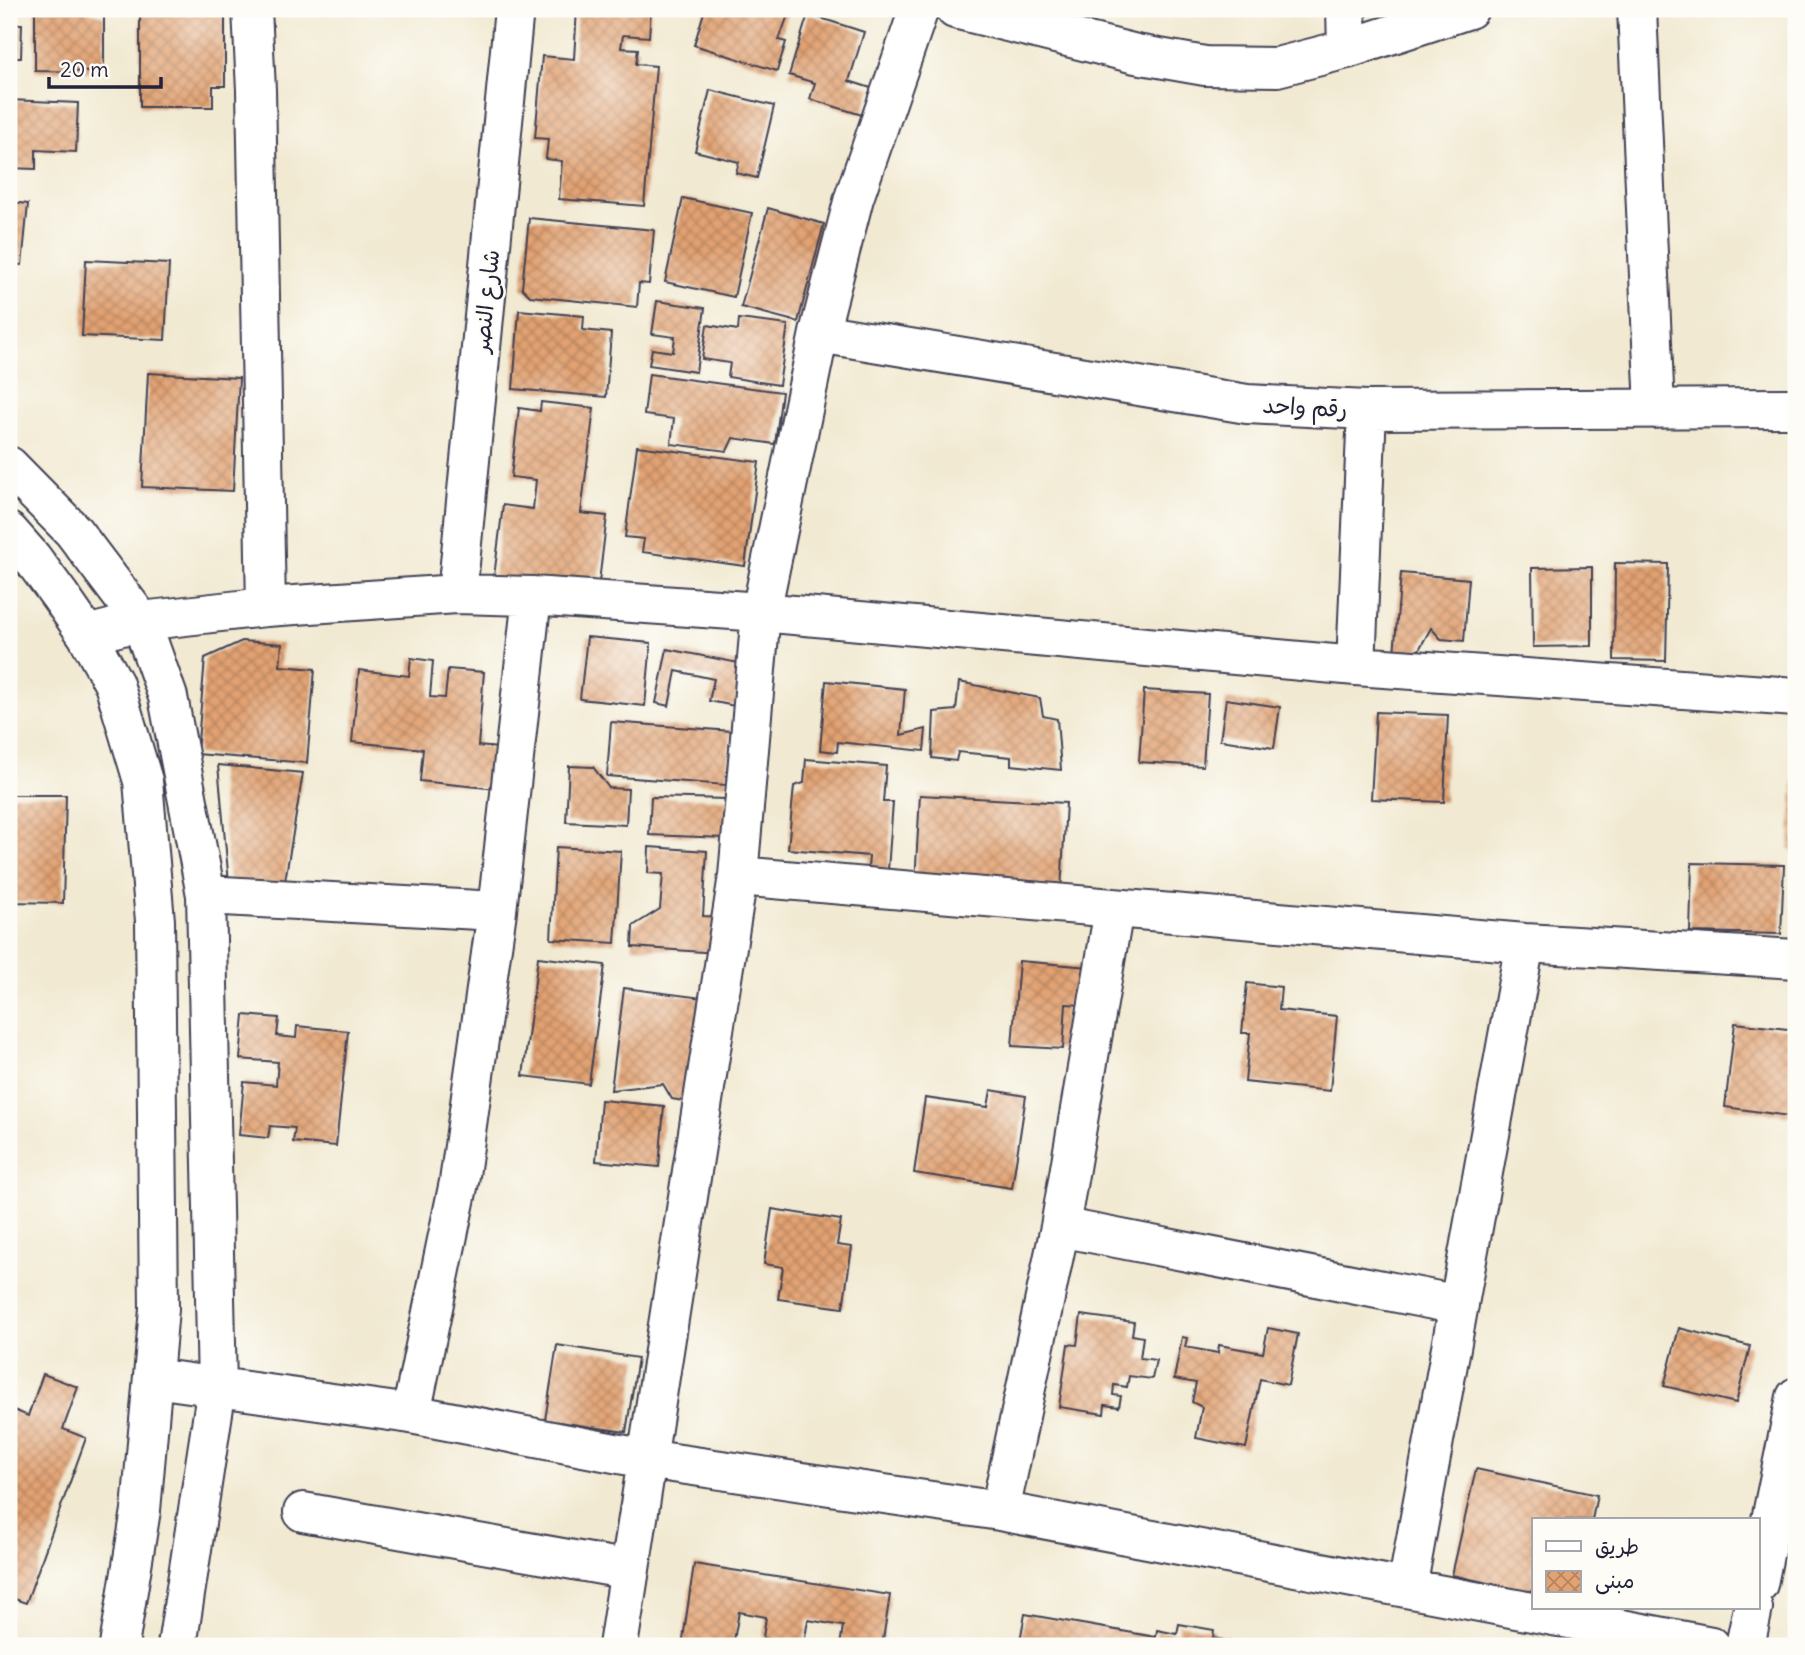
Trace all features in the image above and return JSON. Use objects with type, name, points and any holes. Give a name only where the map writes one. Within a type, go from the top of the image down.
[{"type":"street","points":[[253,9],[266,607]]},
{"type":"street","name":"شارع النصر","points":[[457,594],[514,9]]},
{"type":"street","points":[[618,1646],[738,877],[761,612],[819,333],[854,198],[919,9]]},
{"type":"street","points":[[955,9],[1136,54],[1205,66],[1278,67],[1347,50],[1469,9]]},
{"type":"street","points":[[1346,9],[1347,50]]},
{"type":"street","points":[[1637,9],[1655,409]]},
{"type":"street","name":"رقم واحد","points":[[819,333],[1247,404],[1367,410],[1796,408]]},
{"type":"street","points":[[1356,666],[1367,410]]},
{"type":"street","points":[[9,466],[73,531],[141,621],[168,696],[206,895],[217,1387],[177,1646]]},
{"type":"street","points":[[9,531],[87,635],[114,684],[143,781],[155,921],[159,1309],[141,1510],[119,1646]]},
{"type":"street","points":[[87,635],[141,621],[266,607],[457,594],[532,596],[761,612],[1356,666],[1796,697]]},
{"type":"street","points":[[411,1413],[459,1182],[497,911],[532,596]]},
{"type":"street","points":[[738,877],[1525,943],[1796,959]]},
{"type":"street","points":[[206,895],[497,911]]},
{"type":"street","points":[[1000,1511],[1060,1227],[1114,909]]},
{"type":"street","points":[[1407,1588],[1525,943]]},
{"type":"street","points":[[1060,1227],[1459,1305]]},
{"type":"street","points":[[154,1378],[411,1413],[646,1459],[1000,1511],[1711,1646]]},
{"type":"street","points":[[1759,1579],[1796,1398]]},
{"type":"street","points":[[303,1512],[630,1570]]},
{"type":"street","points":[[1745,1646],[1753,1610]]},
{"type":"building","points":[[35,9],[87,9],[104,16],[104,72],[35,71]]},
{"type":"building","points":[[140,9],[225,9],[225,86],[213,86],[213,107],[140,107]]},
{"type":"building","points":[[577,9],[651,9],[649,37],[623,35],[621,48],[638,49],[636,64],[656,66],[644,206],[559,199],[562,161],[546,159],[548,139],[535,138],[542,56],[574,59]]},
{"type":"building","points":[[705,9],[767,9],[788,15],[779,40],[786,42],[777,71],[694,45]]},
{"type":"building","points":[[808,14],[864,32],[849,81],[871,88],[862,115],[810,99],[815,83],[789,75]]},
{"type":"building","points":[[9,24],[22,24],[21,58],[9,58]]},
{"type":"building","points":[[710,90],[774,106],[757,178],[736,173],[739,162],[695,151]]},
{"type":"building","points":[[9,100],[78,103],[76,152],[36,150],[36,169],[9,168]]},
{"type":"building","points":[[683,198],[752,213],[734,297],[665,282]]},
{"type":"building","points":[[9,202],[28,204],[22,265],[9,264]]},
{"type":"building","points":[[768,208],[824,224],[798,322],[741,307]]},
{"type":"building","points":[[529,218],[654,230],[649,284],[639,283],[637,307],[530,296],[522,288]]},
{"type":"building","points":[[86,260],[169,264],[165,340],[82,336]]},
{"type":"building","points":[[657,301],[705,308],[696,372],[649,365],[652,349],[673,352],[675,337],[652,334]]},
{"type":"building","points":[[519,310],[584,316],[583,330],[611,333],[606,397],[513,389]]},
{"type":"building","points":[[739,319],[788,325],[779,385],[728,377],[730,363],[702,359],[707,325],[738,330]]},
{"type":"building","points":[[148,373],[239,378],[233,491],[142,487]]},
{"type":"building","points":[[649,374],[782,392],[775,444],[733,438],[727,451],[671,444],[674,419],[644,415]]},
{"type":"building","points":[[541,402],[594,408],[581,513],[607,516],[598,590],[494,577],[503,505],[533,509],[536,480],[511,477],[519,408],[540,411]]},
{"type":"building","points":[[637,446],[759,462],[745,566],[642,552],[644,539],[625,537]]},
{"type":"building","points":[[1615,563],[1668,564],[1666,661],[1614,660]]},
{"type":"building","points":[[1592,567],[1592,646],[1533,647],[1532,568]]},
{"type":"building","points":[[1401,573],[1469,579],[1464,641],[1441,639],[1431,628],[1416,655],[1394,654]]},
{"type":"building","points":[[587,637],[651,643],[645,706],[580,699]]},
{"type":"building","points":[[242,641],[282,644],[280,666],[315,669],[307,763],[197,754],[205,658]]},
{"type":"building","points":[[667,649],[744,664],[735,706],[709,701],[714,679],[676,671],[669,706],[656,703]]},
{"type":"building","points":[[411,658],[433,661],[430,697],[445,698],[448,669],[484,672],[478,746],[499,748],[496,789],[420,781],[423,749],[352,742],[359,670],[409,676]]},
{"type":"building","points":[[826,681],[905,689],[901,735],[926,729],[924,751],[838,742],[837,752],[820,750]]},
{"type":"building","points":[[959,682],[1040,698],[1043,716],[1057,719],[1061,770],[1011,765],[1011,757],[958,752],[956,761],[932,758],[934,712],[956,710]]},
{"type":"building","points":[[1144,690],[1208,694],[1203,766],[1139,762]]},
{"type":"building","points":[[1226,699],[1280,707],[1274,748],[1220,740]]},
{"type":"building","points":[[1376,712],[1448,715],[1444,802],[1371,799]]},
{"type":"building","points":[[611,722],[731,731],[726,785],[607,776]]},
{"type":"building","points":[[806,759],[886,766],[883,802],[893,802],[888,870],[868,867],[869,856],[788,849],[794,786],[804,783]]},
{"type":"building","points":[[218,765],[303,773],[284,887],[229,883]]},
{"type":"building","points":[[569,766],[593,767],[609,788],[628,789],[626,825],[566,822]]},
{"type":"building","points":[[1796,776],[1796,850],[1789,849]]},
{"type":"building","points":[[9,795],[66,795],[63,903],[9,902]]},
{"type":"building","points":[[920,795],[1066,803],[1061,891],[915,883]]},
{"type":"building","points":[[651,797],[727,799],[726,838],[649,835]]},
{"type":"building","points":[[556,847],[621,851],[615,943],[551,939]]},
{"type":"building","points":[[649,847],[707,851],[703,916],[719,917],[717,953],[632,947],[633,926],[660,909],[663,874],[648,873]]},
{"type":"building","points":[[1692,863],[1784,865],[1781,934],[1690,932]]},
{"type":"building","points":[[538,957],[605,965],[589,1084],[523,1076]]},
{"type":"building","points":[[1019,961],[1089,967],[1086,1005],[1066,1004],[1063,1049],[1012,1046]]},
{"type":"building","points":[[1247,983],[1281,987],[1279,1010],[1337,1016],[1330,1091],[1245,1082],[1250,1033],[1242,1033]]},
{"type":"building","points":[[624,988],[703,998],[690,1102],[672,1099],[663,1084],[611,1090]]},
{"type":"building","points":[[244,1015],[279,1018],[277,1036],[296,1038],[297,1026],[348,1031],[336,1146],[293,1142],[295,1128],[270,1126],[268,1138],[239,1135],[244,1082],[276,1085],[278,1062],[240,1059]]},
{"type":"building","points":[[1735,1023],[1796,1030],[1796,1117],[1725,1107]]},
{"type":"building","points":[[991,1090],[1026,1096],[1012,1188],[914,1173],[925,1098],[988,1107]]},
{"type":"building","points":[[601,1100],[664,1106],[659,1167],[596,1161]]},
{"type":"building","points":[[772,1209],[841,1220],[837,1245],[852,1247],[843,1308],[778,1299],[783,1267],[764,1264]]},
{"type":"building","points":[[1081,1315],[1134,1322],[1132,1335],[1143,1337],[1140,1358],[1156,1360],[1152,1379],[1129,1376],[1127,1387],[1114,1385],[1113,1395],[1121,1396],[1119,1407],[1105,1405],[1104,1414],[1059,1407],[1068,1344],[1077,1345]]},
{"type":"building","points":[[1268,1328],[1298,1334],[1288,1385],[1260,1379],[1246,1448],[1196,1438],[1202,1407],[1192,1402],[1196,1383],[1174,1379],[1182,1337],[1187,1338],[1185,1347],[1218,1353],[1219,1345],[1263,1353]]},
{"type":"building","points":[[1679,1328],[1750,1346],[1736,1403],[1664,1386]]},
{"type":"building","points":[[557,1345],[638,1358],[626,1432],[545,1420]]},
{"type":"building","points":[[43,1374],[78,1387],[63,1429],[86,1438],[26,1603],[9,1597],[9,1408],[28,1416]]},
{"type":"building","points":[[1476,1469],[1597,1495],[1592,1518],[1532,1518],[1532,1593],[1452,1575]]},
{"type":"building","points":[[694,1564],[890,1595],[882,1646],[840,1646],[843,1626],[808,1620],[804,1644],[763,1638],[766,1617],[739,1612],[733,1646],[682,1646]]},
{"type":"building","points":[[1025,1614],[1156,1637],[1157,1630],[1177,1634],[1179,1624],[1214,1630],[1213,1638],[1236,1642],[1235,1646],[1019,1646]]}]
